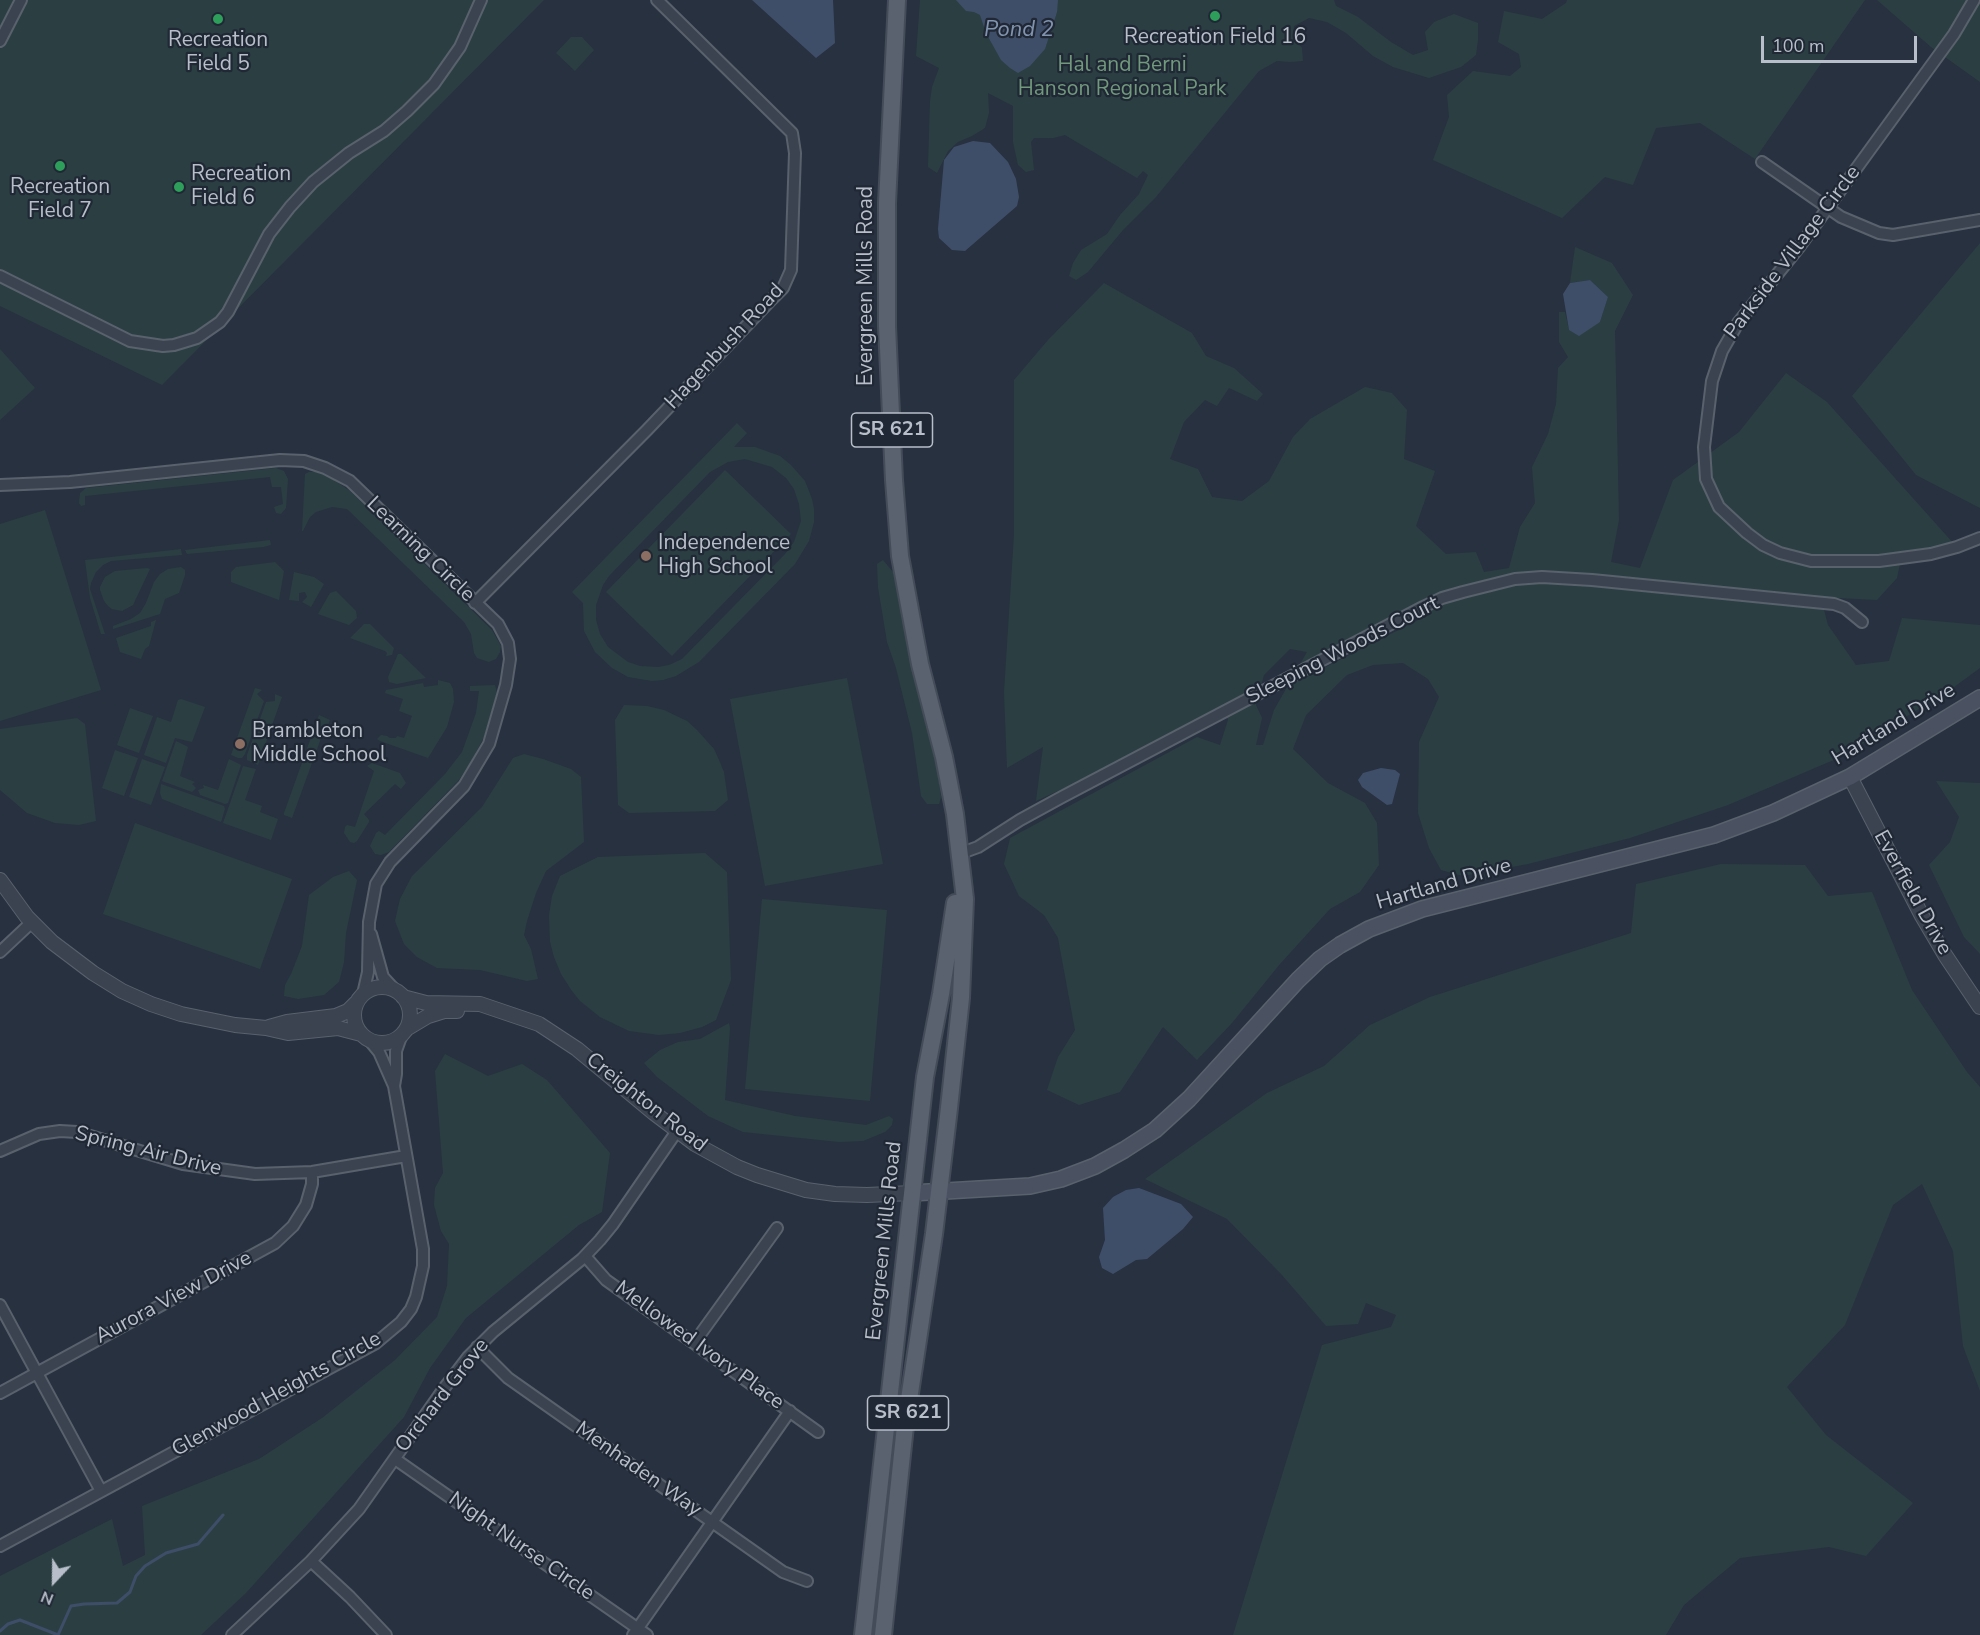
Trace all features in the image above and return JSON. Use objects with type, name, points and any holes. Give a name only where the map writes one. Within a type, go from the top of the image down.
[{"type":"main road","name":"Evergreen Mills Road","points":[[883,1635],[905,1426],[920,1338],[961,998],[965,899],[955,814],[944,757],[920,664],[900,556],[894,480],[887,326],[887,203],[897,0]]},
{"type":"main road","name":"Hartland Drive","points":[[912,1193],[1030,1186],[1061,1179],[1095,1166],[1155,1130],[1189,1099],[1320,959],[1369,928],[1422,909],[1714,835],[1773,813],[1850,777],[1980,699]]},
{"type":"main road","name":"Evergreen Mills Road","points":[[863,1635],[925,1077],[949,948],[959,854]]},
{"type":"main road","points":[[939,1191],[934,1184],[932,1173],[952,1007],[949,948]]},
{"type":"street","points":[[0,41],[3,26],[21,0]]},
{"type":"street","points":[[0,276],[130,341],[163,346],[197,338],[220,322],[228,312],[269,234],[313,182],[350,153],[384,131],[434,84],[460,47],[481,0]]},
{"type":"street","name":"Hagenbush Road","points":[[475,603],[647,430],[783,288],[791,270],[795,153],[792,133],[657,0]]},
{"type":"street","name":"Parkside Village Circle","points":[[1974,0],[1954,34],[1828,208],[1738,323],[1719,357],[1712,381],[1704,447],[1706,479],[1719,507],[1736,525],[1762,545],[1780,553],[1811,561],[1879,561],[1906,558],[1957,547],[1980,538]]},
{"type":"street","points":[[1762,162],[1846,220],[1887,234],[1980,220]]},
{"type":"street","name":"Learning Circle","points":[[0,485],[70,482],[280,460],[304,461],[325,468],[350,481],[498,624],[508,643],[510,659],[506,685],[489,744],[464,786],[384,870],[376,884],[369,922],[368,972],[360,998]]},
{"type":"street","name":"Sleeping Woods Court","points":[[959,854],[978,847],[1045,806],[1423,607],[1463,592],[1515,579],[1542,577],[1592,580],[1834,604],[1852,612],[1862,622]]},
{"type":"street","name":"Everfield Drive","points":[[1850,777],[1922,916],[1980,1007]]},
{"type":"street","name":"Creighton Road","points":[[0,880],[32,922],[52,942],[79,963],[122,991],[181,1014],[288,1033],[338,1029],[386,1044],[428,1016],[444,1011],[479,1012],[492,1009]]},
{"type":"street","points":[[0,952],[32,922]]},
{"type":"street","name":"Learning Circle","points":[[369,922],[383,977],[399,993]]},
{"type":"street","name":"Creighton Road","points":[[267,1028],[287,1022],[336,1016],[348,1011],[360,998],[378,987],[426,1003],[480,1004],[525,1018],[558,1035],[677,1131],[736,1167],[778,1183],[806,1190],[867,1195],[912,1193]]},
{"type":"street","points":[[399,993],[410,1012],[404,1032]]},
{"type":"street","points":[[360,998],[354,1019],[365,1037]]},
{"type":"street","name":"Glenwood Heights Circle","points":[[394,1086],[396,1051],[404,1032]]},
{"type":"street","name":"Glenwood Heights Circle","points":[[0,1546],[376,1343],[401,1322],[411,1309],[423,1266],[423,1249],[394,1086],[379,1052],[365,1037]]},
{"type":"street","name":"Orchard Grove","points":[[232,1635],[311,1562],[359,1509],[445,1386],[477,1347],[585,1256],[613,1224],[677,1131]]},
{"type":"street","name":"Spring Air Drive","points":[[0,1151],[39,1134],[69,1132],[100,1138],[145,1154],[183,1164],[255,1174],[312,1172],[406,1156]]},
{"type":"street","name":"Aurora View Drive","points":[[0,1393],[275,1243],[293,1226],[306,1205],[312,1184],[312,1172]]},
{"type":"street","points":[[694,1342],[777,1228]]},
{"type":"street","name":"Mellowed Ivory Place","points":[[585,1256],[606,1280],[818,1432]]},
{"type":"street","points":[[0,1305],[101,1491]]},
{"type":"street","name":"Menhaden Way","points":[[477,1347],[508,1378],[783,1572],[807,1581]]},
{"type":"street","points":[[635,1632],[790,1411]]},
{"type":"street","name":"Night Nurse Circle","points":[[395,1459],[635,1632],[647,1635]]},
{"type":"street","points":[[311,1562],[350,1597],[386,1635]]},
{"type":"green space","points":[[0,0],[544,0],[162,385],[0,306]]},
{"type":"green space","name":"Hal and Berni Hanson Regional Park","points":[[920,0],[1334,0],[1336,6],[1358,17],[1391,42],[1413,55],[1428,50],[1425,32],[1434,22],[1454,14],[1478,23],[1478,40],[1476,55],[1461,67],[1429,78],[1393,67],[1373,56],[1346,33],[1327,22],[1309,18],[1294,26],[1293,35],[1302,48],[1303,61],[1277,61],[1259,71],[1156,197],[1123,230],[1088,272],[1076,280],[1069,276],[1073,263],[1081,250],[1107,234],[1139,194],[1148,175],[1143,171],[1137,178],[1065,135],[1053,138],[1034,138],[1031,142],[1034,170],[1026,172],[1018,165],[1013,142],[1013,106],[988,93],[989,113],[985,128],[958,142],[948,151],[937,173],[928,167],[930,101],[939,68],[916,56]]},
{"type":"green space","points":[[1567,0],[1865,0],[1755,159],[1700,123],[1656,128],[1633,185],[1605,177],[1562,218],[1433,160],[1449,117],[1447,95],[1473,71],[1510,76],[1521,67],[1519,54],[1498,42],[1504,11],[1542,19]]},
{"type":"green space","points":[[1877,0],[1980,0],[1980,82],[1931,47]]},
{"type":"green space","points":[[571,37],[582,37],[594,50],[575,71],[556,53]]},
{"type":"green space","points":[[1980,243],[1980,508],[1916,475],[1852,396]]},
{"type":"green space","points":[[1575,247],[1612,263],[1633,295],[1615,331],[1619,520],[1611,562],[1640,568],[1673,480],[1739,432],[1786,373],[1827,402],[1954,544],[1902,554],[1897,578],[1877,600],[1839,598],[1824,610],[1828,625],[1856,665],[1889,661],[1902,618],[1980,625],[1980,668],[1954,687],[1843,756],[1728,805],[1630,838],[1528,864],[1463,876],[1441,870],[1429,848],[1418,813],[1419,742],[1439,697],[1428,679],[1403,663],[1373,665],[1347,675],[1306,715],[1293,749],[1328,783],[1365,803],[1377,823],[1379,865],[1360,892],[1330,909],[1280,964],[1232,1023],[1197,1060],[1163,1027],[1120,1092],[1079,1105],[1047,1090],[1058,1057],[1075,1030],[1058,938],[1044,915],[1019,896],[1004,864],[1010,838],[1197,737],[1220,745],[1228,720],[1224,708],[1101,771],[1036,801],[1043,747],[1007,768],[1004,692],[1014,535],[1014,380],[1048,340],[1104,283],[1192,333],[1206,356],[1234,368],[1263,394],[1257,401],[1229,388],[1217,406],[1205,400],[1184,422],[1170,459],[1198,469],[1212,497],[1242,501],[1269,481],[1293,437],[1310,419],[1365,387],[1392,393],[1407,410],[1404,459],[1435,471],[1416,526],[1446,554],[1476,552],[1484,572],[1509,568],[1520,527],[1535,503],[1532,467],[1548,434],[1556,404],[1558,368],[1568,357],[1559,342],[1559,312],[1565,312],[1569,330],[1600,322],[1608,297],[1590,280],[1570,283]],"holes":[[[1419,602],[1432,613],[1316,672],[1326,651]],[[1290,649],[1307,652],[1274,710],[1263,745],[1256,745],[1262,718],[1256,705],[1264,675]]]},
{"type":"green space","points":[[0,349],[35,388],[0,420]]},
{"type":"green space","points":[[737,423],[747,433],[734,447],[755,447],[780,456],[805,481],[812,499],[814,522],[809,541],[795,564],[699,662],[676,676],[652,681],[628,677],[612,668],[595,652],[584,631],[583,603],[572,592]],"holes":[[[745,459],[772,467],[786,478],[794,489],[799,504],[801,521],[794,542],[785,554],[682,659],[658,667],[640,666],[628,662],[608,647],[600,634],[596,620],[596,605],[609,576],[710,472],[728,462]]]},
{"type":"green space","points":[[276,468],[284,471],[288,479],[286,508],[281,514],[276,513],[274,507],[283,504],[281,487],[272,487],[270,477],[85,496],[85,505],[81,506],[79,503],[80,493],[86,488]]},
{"type":"green space","points":[[725,470],[791,534],[672,656],[606,592]]},
{"type":"green space","points":[[316,472],[331,478],[350,491],[492,630],[501,646],[496,659],[489,662],[477,658],[471,634],[464,622],[347,509],[332,507],[316,512],[310,517],[302,531],[305,474]]},
{"type":"green space","points":[[45,510],[101,690],[0,721],[0,524]]},
{"type":"green space","points":[[270,540],[271,545],[263,547],[187,554],[185,550]]},
{"type":"green space","points":[[181,549],[182,555],[111,561],[96,572],[90,589],[105,634],[101,634],[90,598],[85,560]]},
{"type":"green space","points":[[883,560],[893,572],[920,701],[936,760],[941,797],[939,804],[927,804],[921,796],[912,733],[887,642],[878,587],[877,564]]},
{"type":"green space","points":[[275,562],[284,571],[279,600],[231,582],[231,572],[236,567]]},
{"type":"green space","points":[[181,567],[185,570],[185,575],[179,593],[165,599],[160,614],[113,629],[113,626],[140,613],[160,574],[168,569]]},
{"type":"green space","points":[[150,569],[133,605],[122,611],[108,606],[100,590],[105,577],[115,571]]},
{"type":"green space","points":[[294,572],[314,577],[324,584],[311,607],[302,602],[307,597],[305,592],[299,593],[299,601],[289,600]]},
{"type":"green space","points":[[336,591],[356,611],[357,618],[349,625],[318,614],[330,593]]},
{"type":"green space","points":[[156,620],[149,646],[145,649],[141,659],[120,652],[116,638],[151,626],[151,622]]},
{"type":"green space","points":[[364,624],[370,624],[394,648],[392,655],[386,656],[385,651],[350,638]]},
{"type":"green space","points":[[398,654],[401,654],[426,678],[397,684],[389,682],[388,677]]},
{"type":"green space","points":[[847,678],[883,864],[765,886],[730,699]]},
{"type":"green space","points":[[438,680],[450,683],[454,702],[447,727],[428,758],[377,739],[381,735],[390,738],[397,736],[404,738],[412,716],[399,711],[403,699],[385,693],[386,690],[423,683],[424,687],[438,685]]},
{"type":"green space","points":[[495,685],[497,693],[484,737],[469,766],[458,781],[389,852],[381,855],[375,854],[370,846],[376,833],[379,831],[385,835],[445,774],[462,752],[476,713],[479,691],[470,691],[470,686]]},
{"type":"green space","points":[[255,688],[262,690],[257,694],[264,701],[245,754],[242,758],[238,758],[231,755]]},
{"type":"green space","points":[[275,694],[282,697],[258,765],[247,760],[247,755],[266,702],[275,701]]},
{"type":"green space","points":[[178,700],[205,707],[192,742],[175,738],[166,763],[144,755],[157,717],[171,722]]},
{"type":"green space","points":[[624,705],[647,706],[664,710],[687,721],[697,730],[714,749],[719,760],[724,772],[728,800],[715,811],[629,813],[618,805],[615,720]]},
{"type":"green space","points":[[130,708],[153,716],[139,753],[117,745]]},
{"type":"green space","points":[[319,715],[330,720],[324,730],[292,818],[284,813]]},
{"type":"green space","points":[[77,718],[85,724],[96,821],[79,825],[55,823],[27,813],[0,790],[0,729]]},
{"type":"green space","points":[[176,741],[188,747],[180,776],[195,782],[192,784],[196,788],[192,792],[162,781]]},
{"type":"green space","points":[[115,750],[138,758],[124,796],[102,788]]},
{"type":"green space","points":[[524,754],[571,769],[581,777],[584,842],[546,871],[536,893],[524,935],[531,949],[538,979],[527,981],[480,970],[437,968],[417,957],[404,944],[395,921],[400,899],[412,876],[482,807],[513,758]]},
{"type":"green space","points":[[142,759],[165,767],[151,805],[129,797]]},
{"type":"green space","points":[[229,759],[241,765],[228,803],[200,795],[198,790],[204,788],[203,785],[218,790]]},
{"type":"green space","points":[[372,763],[400,773],[406,783],[401,789],[395,784],[364,814],[369,822],[357,841],[350,842],[344,833],[345,827],[347,825],[355,827],[374,771],[367,766]]},
{"type":"green space","points":[[243,766],[256,769],[245,800],[262,806],[260,812],[278,819],[271,840],[223,823]]},
{"type":"green space","points":[[1936,781],[1980,783],[1980,954],[1964,937],[1929,865],[1950,842],[1959,817]]},
{"type":"green space","points":[[161,784],[224,806],[221,822],[162,799]]},
{"type":"green space","points":[[135,823],[292,879],[260,969],[103,914]]},
{"type":"green space","points":[[705,853],[727,872],[731,980],[716,1020],[702,1027],[680,1033],[659,1035],[629,1031],[600,1017],[580,1001],[572,991],[554,957],[550,942],[549,915],[552,896],[560,876],[598,857]]},
{"type":"green space","points":[[1721,864],[1805,865],[1828,896],[1872,892],[1912,990],[1967,1072],[1980,1087],[1980,1391],[1963,1346],[1953,1251],[1922,1184],[1893,1205],[1845,1325],[1787,1387],[1826,1435],[1913,1503],[1866,1556],[1829,1547],[1740,1558],[1684,1605],[1666,1635],[1233,1635],[1322,1345],[1391,1327],[1396,1315],[1366,1303],[1358,1324],[1326,1326],[1282,1275],[1227,1219],[1145,1179],[1267,1093],[1324,1066],[1370,1025],[1430,997],[1631,933],[1636,884]]},
{"type":"green space","points":[[349,871],[357,880],[339,982],[324,995],[298,999],[284,996],[285,985],[302,946],[309,895],[333,877]]},
{"type":"green space","points":[[762,899],[887,910],[870,1101],[745,1089]]},
{"type":"green space","points":[[729,1023],[725,1100],[795,1116],[866,1125],[889,1116],[893,1119],[892,1125],[885,1132],[863,1141],[839,1142],[743,1132],[708,1116],[657,1077],[644,1063],[660,1050],[678,1042],[700,1039]]},
{"type":"green space","points":[[445,1054],[488,1076],[522,1064],[547,1080],[610,1153],[602,1212],[579,1225],[466,1318],[430,1368],[404,1417],[246,1593],[201,1635],[0,1635],[0,1576],[112,1519],[123,1566],[145,1555],[142,1506],[259,1459],[322,1418],[395,1360],[437,1317],[447,1286],[449,1244],[441,1231],[434,1205],[435,1188],[443,1173],[435,1071]]},
{"type":"water","points":[[752,0],[833,0],[835,43],[816,58]]},
{"type":"water","name":"Pond 2","points":[[956,0],[1058,0],[1057,12],[1045,49],[1030,66],[1018,73],[1001,60],[986,33],[980,15],[966,11]]},
{"type":"water","points":[[973,141],[990,143],[1008,162],[1016,179],[1019,197],[1017,206],[965,251],[952,250],[939,238],[938,229],[944,160],[954,147]]},
{"type":"water","points":[[1590,280],[1608,297],[1600,322],[1579,336],[1569,330],[1563,294],[1570,283]]},
{"type":"water","points":[[1381,768],[1395,770],[1400,774],[1392,804],[1387,805],[1362,787],[1358,780],[1363,773]]},
{"type":"water","points":[[1139,1188],[1181,1204],[1193,1217],[1183,1229],[1147,1259],[1136,1260],[1113,1274],[1102,1268],[1099,1257],[1105,1240],[1103,1208],[1113,1197],[1126,1190]]},
{"type":"waterway","points":[[0,1631],[8,1624],[20,1620],[58,1635],[71,1606],[117,1603],[130,1592],[136,1576],[145,1566],[166,1553],[198,1544],[223,1515]]},
{"type":"place","name":"Recreation Field 16","points":[[1215,16]]},
{"type":"place","name":"Recreation Field 5","points":[[218,19]]},
{"type":"place","name":"Recreation Field 7","points":[[60,166]]},
{"type":"place","name":"Recreation Field 6","points":[[179,187]]},
{"type":"place","name":"Independence High School","points":[[646,556]]},
{"type":"place","name":"Brambleton Middle School","points":[[240,744]]}]
